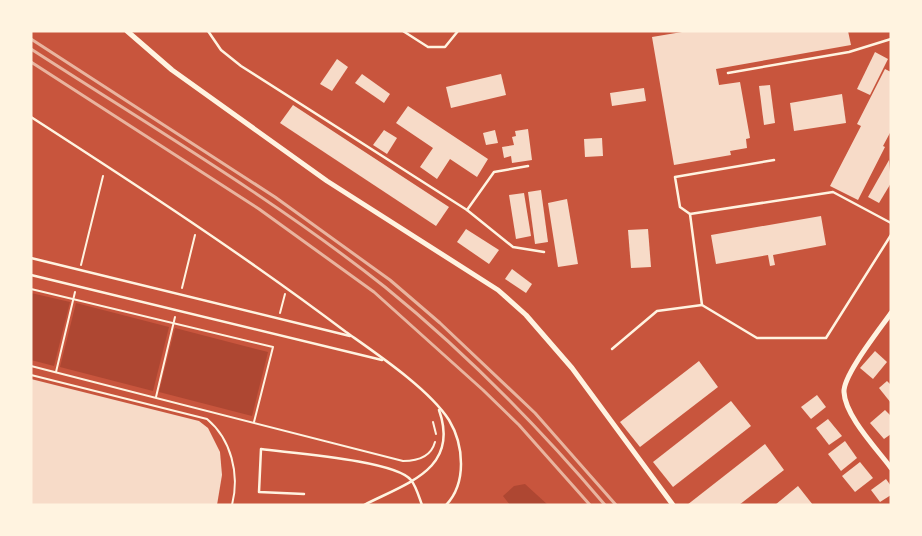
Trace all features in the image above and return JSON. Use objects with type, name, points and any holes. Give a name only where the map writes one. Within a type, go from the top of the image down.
[{"type":"street","points":[[127,31],[172,70],[327,181],[498,290],[526,315],[572,368],[673,505]]},
{"type":"street","points":[[891,313],[846,379],[844,393],[850,413],[891,468]]},
{"type":"lane","points":[[208,31],[221,50],[241,66],[467,210],[513,247],[544,252]]},
{"type":"lane","points":[[403,31],[428,47],[446,47],[458,31]]},
{"type":"lane","points":[[728,73],[849,52],[891,38]]},
{"type":"lane","points":[[31,117],[184,215],[353,336],[416,386],[449,420],[457,437],[461,471],[457,489],[446,505]]},
{"type":"lane","points":[[774,160],[675,177],[680,207],[690,214],[833,192],[891,223]]},
{"type":"lane","points":[[467,210],[494,172],[528,166]]},
{"type":"lane","points":[[690,214],[702,305]]},
{"type":"lane","points":[[612,349],[657,311],[702,305],[757,338],[826,338],[891,235]]},
{"type":"lane","points":[[31,258],[353,336]]},
{"type":"lane","points":[[31,275],[384,360]]},
{"type":"lane","points":[[364,505],[411,480],[433,464],[443,448],[445,429],[439,408]]},
{"type":"lane","points":[[304,494],[259,492],[261,449],[362,462],[397,471],[411,480],[422,505]]},
{"type":"path","points":[[80,270],[103,176]]},
{"type":"path","points":[[180,294],[194,236]]},
{"type":"path","points":[[56,372],[77,286]]},
{"type":"path","points":[[31,289],[273,347],[254,422]]},
{"type":"path","points":[[156,397],[176,310]]},
{"type":"path","points":[[31,366],[404,461],[412,461],[432,452],[436,437],[433,422]]},
{"type":"path","points":[[31,375],[207,419],[221,432],[228,445],[235,482],[232,505]]},
{"type":"shaded area","points":[[31,293],[70,302],[54,366],[31,360]]},
{"type":"shaded area","points":[[76,303],[169,327],[153,391],[60,367]]},
{"type":"shaded area","points":[[175,328],[268,352],[252,416],[159,392]]},
{"type":"shaded area","points":[[525,484],[548,505],[510,505],[503,496],[514,486]]},
{"type":"building","points":[[688,31],[848,31],[851,45],[716,69],[719,85],[740,82],[750,138],[746,139],[747,148],[730,151],[731,155],[674,165],[652,37]]},
{"type":"building","points":[[875,52],[888,59],[870,95],[857,89]]},
{"type":"building","points":[[337,59],[348,67],[332,91],[320,84]]},
{"type":"building","points":[[885,69],[891,72],[891,131],[858,200],[830,186],[861,126],[857,124]]},
{"type":"building","points":[[362,74],[390,94],[384,103],[355,83]]},
{"type":"building","points":[[501,74],[506,95],[451,108],[446,87]]},
{"type":"building","points":[[770,85],[775,123],[764,125],[759,86]]},
{"type":"building","points":[[644,88],[646,101],[612,106],[610,93]]},
{"type":"building","points":[[842,94],[846,123],[794,131],[790,103]]},
{"type":"building","points":[[293,105],[449,207],[436,226],[280,123]]},
{"type":"building","points":[[408,106],[488,159],[477,177],[450,159],[437,179],[420,167],[433,148],[396,123]]},
{"type":"building","points":[[528,129],[532,160],[512,163],[511,156],[504,158],[502,147],[514,145],[512,137],[516,136],[515,131]]},
{"type":"building","points":[[384,130],[397,138],[387,154],[373,145]]},
{"type":"building","points":[[495,130],[498,143],[486,145],[483,133]]},
{"type":"building","points":[[602,138],[603,156],[585,157],[584,139]]},
{"type":"building","points":[[889,160],[891,183],[879,203],[868,197]]},
{"type":"building","points":[[541,190],[548,242],[535,244],[528,192]]},
{"type":"building","points":[[524,193],[531,236],[516,239],[509,195]]},
{"type":"building","points":[[567,199],[578,264],[558,267],[548,203]]},
{"type":"building","points":[[821,216],[826,245],[773,255],[775,265],[770,266],[768,255],[716,264],[711,235]]},
{"type":"building","points":[[466,229],[499,250],[489,264],[457,242]]},
{"type":"building","points":[[648,229],[651,267],[631,268],[628,230]]},
{"type":"building","points":[[512,269],[532,284],[526,293],[505,279]]},
{"type":"building","points":[[875,351],[887,362],[873,379],[860,368]]},
{"type":"building","points":[[699,361],[718,387],[640,447],[620,422]]},
{"type":"building","points":[[31,379],[199,421],[208,428],[220,452],[222,475],[217,505],[31,505]]},
{"type":"building","points":[[887,381],[891,385],[891,403],[879,388]]},
{"type":"building","points":[[817,395],[826,407],[811,419],[801,407]]},
{"type":"building","points":[[731,401],[751,426],[673,487],[653,462]]},
{"type":"building","points":[[885,410],[891,416],[891,434],[884,439],[870,423]]},
{"type":"building","points":[[828,419],[842,436],[829,445],[816,428]]},
{"type":"building","points":[[845,441],[857,458],[841,471],[828,454]]},
{"type":"building","points":[[765,444],[784,470],[739,505],[687,505]]},
{"type":"building","points":[[860,462],[873,478],[855,492],[842,476]]},
{"type":"building","points":[[886,479],[891,486],[891,495],[880,502],[871,490]]},
{"type":"building","points":[[798,486],[813,505],[775,505]]},
{"type":"railway","points":[[31,39],[275,197],[390,280],[440,323],[535,413],[616,505]]},
{"type":"railway","points":[[31,49],[256,193],[385,287],[444,337],[500,391],[554,447],[605,505]]},
{"type":"railway","points":[[31,62],[259,209],[374,292],[519,425],[590,505]]}]
